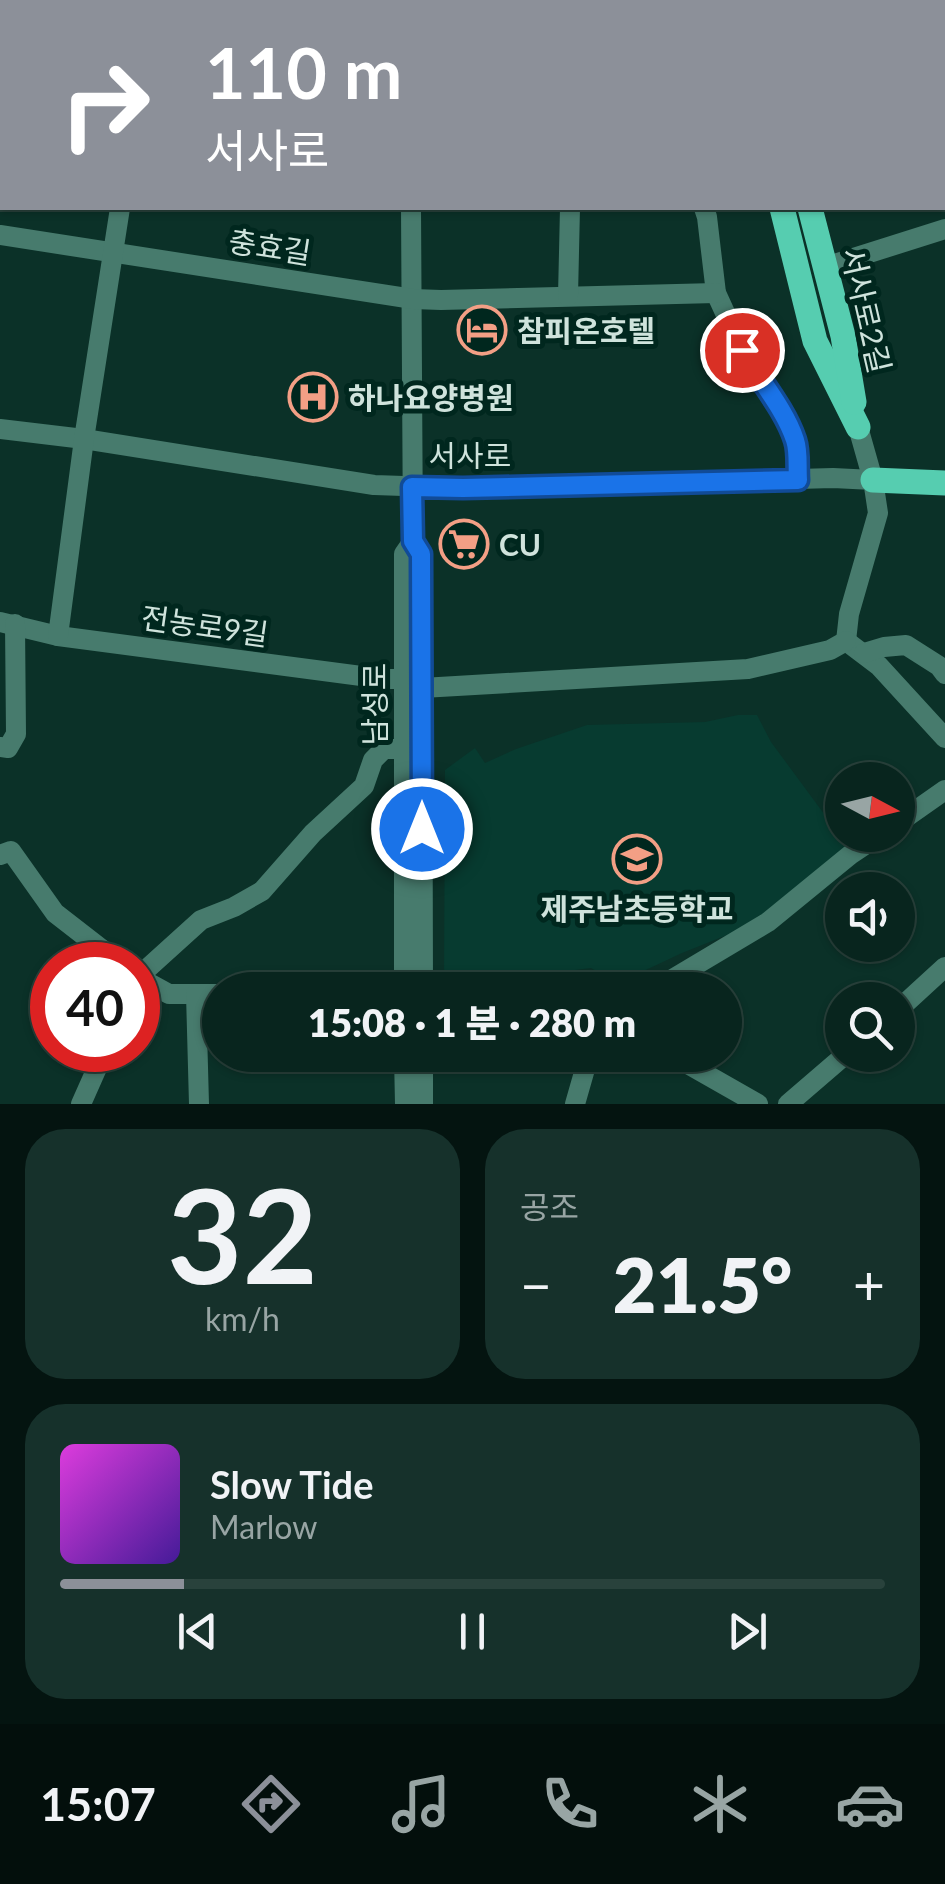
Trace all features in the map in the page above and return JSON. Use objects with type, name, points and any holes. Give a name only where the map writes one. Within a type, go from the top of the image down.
[{"type":"main road","name":"서사로2길","points":[[782,210],[815,342],[858,427]]},
{"type":"main road","name":"서사로2길","points":[[811,210],[842,336],[858,427]]},
{"type":"main road","name":"서사로","points":[[874,480],[945,484]]},
{"type":"street","points":[[58,636],[120,210]]},
{"type":"street","name":"남성로","points":[[411,210],[413,541],[404,554],[413,683],[422,972]]},
{"type":"street","points":[[568,296],[570,210]]},
{"type":"street","points":[[705,210],[716,293],[742,350],[794,436],[798,480]]},
{"type":"street","points":[[825,267],[945,228]]},
{"type":"street","name":"충효길","points":[[0,235],[413,299]]},
{"type":"street","points":[[413,299],[716,293]]},
{"type":"street","name":"서사로2길","points":[[855,647],[849,614],[878,513],[874,480],[858,427]]},
{"type":"street","name":"서사로","points":[[0,429],[349,483],[412,487],[874,480]]},
{"type":"street","points":[[0,747],[8,748],[16,734],[7,623]]},
{"type":"street","name":"전농로9길","points":[[7,623],[58,636],[413,683]]},
{"type":"street","name":"남성로","points":[[413,683],[748,669],[830,650],[906,644],[945,674]]},
{"type":"street","points":[[855,647],[879,666],[945,738]]},
{"type":"street","name":"남성로","points":[[404,972],[404,749],[413,683]]},
{"type":"street","points":[[160,957],[201,920],[262,891],[313,833],[364,786],[373,760],[384,749],[404,749]]},
{"type":"street","points":[[915,811],[945,790]]},
{"type":"street","points":[[0,855],[10,851],[55,912],[93,942]]},
{"type":"street","points":[[684,972],[768,922],[854,852]]},
{"type":"street","points":[[915,994],[945,967]]},
{"type":"street","points":[[160,989],[169,994],[202,994]]},
{"type":"street","points":[[196,994],[198,1104]]},
{"type":"street","points":[[81,1104],[95,1072]]},
{"type":"street","points":[[404,1072],[404,1104]]},
{"type":"street","points":[[423,1072],[423,1104]]},
{"type":"street","points":[[575,1104],[584,1072]]},
{"type":"street","points":[[702,1072],[758,1104]]},
{"type":"street","points":[[788,1104],[825,1072]]},
{"type":"shaded area","name":"제주남초등학교","points":[[757,715],[771,742],[825,815],[825,852],[838,852],[763,914],[727,935],[641,972],[598,972],[591,968],[560,972],[444,972],[445,770],[475,748],[485,763],[587,725],[705,722]]},
{"type":"place","name":"참피온호텔","points":[[482,330]]},
{"type":"place","name":"하나요양병원","points":[[313,397]]},
{"type":"place","name":"CU","points":[[464,544]]},
{"type":"place","name":"제주남초등학교","points":[[637,859]]},
{"type":"route","points":[[422,829],[421,554],[413,541],[412,487],[798,480],[794,436],[742,350]]}]
